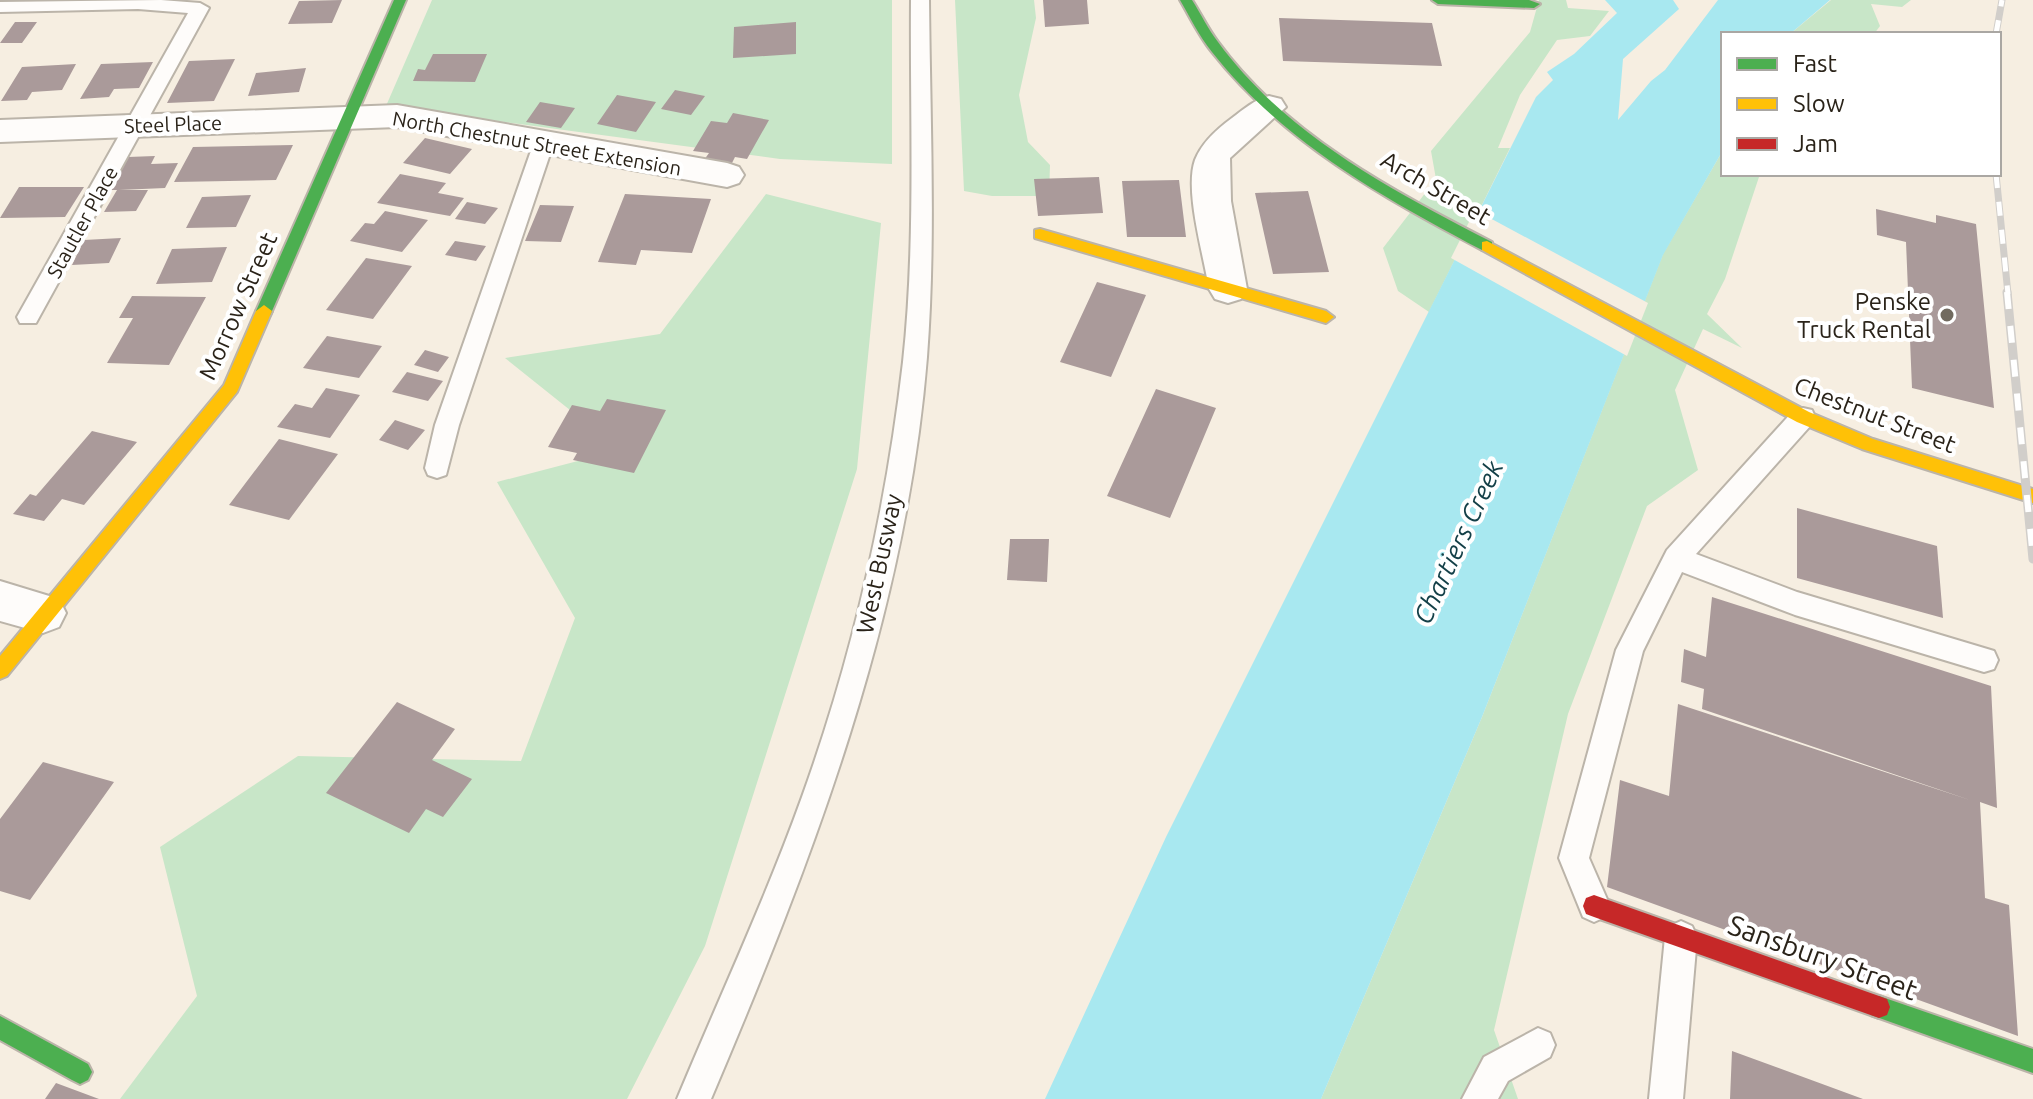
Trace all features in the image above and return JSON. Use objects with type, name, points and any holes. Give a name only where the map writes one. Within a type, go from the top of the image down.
[{"type":"street","name":"Morrow Street","points":[[0,670],[43,613],[197,436],[231,388],[400,0]]},
{"type":"street","name":"Arch Street","points":[[1186,0],[1208,37],[1269,107],[1301,135],[1412,203],[1706,366]]},
{"type":"street","points":[[1438,0],[1534,4]]},
{"type":"street","points":[[1228,289],[1210,177],[1213,158],[1229,139],[1269,107]]},
{"type":"street","name":"Steel Place","points":[[0,131],[347,116]]},
{"type":"street","name":"North Chestnut Street Extension","points":[[347,116],[397,116],[543,145],[727,175]]},
{"type":"street","points":[[1040,234],[1326,317]]},
{"type":"street","name":"Chestnut Street","points":[[1706,366],[1803,417],[1868,444],[2033,496]]},
{"type":"street","points":[[0,601],[43,613]]},
{"type":"street","name":"Sansbury Street","points":[[1594,906],[2033,1061]]},
{"type":"street","points":[[0,1027],[80,1072]]},
{"type":"lane","name":"West Busway","points":[[694,1099],[772,918],[832,751],[882,569],[909,408],[919,293],[920,0]]},
{"type":"lane","name":"Stautler Place","points":[[0,7],[140,2],[200,8],[28,317]]},
{"type":"lane","points":[[437,468],[447,425],[543,145]]},
{"type":"lane","points":[[1594,906],[1574,858],[1630,650],[1676,558],[1803,417]]},
{"type":"lane","points":[[1676,558],[1795,603],[1984,660]]},
{"type":"lane","points":[[1666,1099],[1681,937]]},
{"type":"lane","points":[[1479,1099],[1496,1069],[1538,1045]]},
{"type":"green space","points":[[432,0],[892,0],[892,164],[780,159],[386,106]]},
{"type":"green space","points":[[955,0],[1034,0],[1036,18],[1019,95],[1028,142],[1050,165],[1049,196],[992,196],[964,191]]},
{"type":"green space","points":[[1539,0],[1566,0],[1568,8],[1609,11],[1590,36],[1557,40],[1520,95],[1498,148],[1510,148],[1429,312],[1398,291],[1383,248],[1436,179],[1431,151],[1530,32]]},
{"type":"green space","points":[[1831,0],[1911,0],[1902,7],[1871,4],[1880,26],[1876,32],[1792,32]]},
{"type":"green space","points":[[1721,153],[1721,176],[1759,176],[1725,279],[1707,314],[1742,348],[1703,329],[1675,390],[1698,470],[1647,506],[1568,714],[1494,1030],[1518,1099],[1321,1099],[1482,717],[1663,254]]},
{"type":"green space","points":[[766,194],[881,223],[857,469],[705,946],[627,1099],[120,1099],[197,996],[160,847],[298,756],[521,761],[575,618],[497,482],[620,450],[505,358],[660,334]]},
{"type":"water","name":"Chartiers Creek","points":[[1605,0],[1673,0],[1679,9],[1623,59],[1618,120],[1651,81],[1665,70],[1718,0],[1830,0],[1792,32],[1721,32],[1721,154],[1663,255],[1482,717],[1321,1099],[1045,1099],[1166,837],[1536,97],[1553,80],[1547,72],[1574,54],[1617,13]]},
{"type":"pier","points":[[1475,210],[1648,303],[1627,356],[1451,258]]},
{"type":"building","points":[[342,0],[332,23],[288,24],[299,1]]},
{"type":"building","points":[[1043,0],[1087,0],[1089,24],[1045,27]]},
{"type":"building","points":[[1279,18],[1432,23],[1442,66],[1283,61]]},
{"type":"building","points":[[15,22],[37,22],[22,43],[0,43]]},
{"type":"building","points":[[796,22],[796,54],[733,58],[734,27]]},
{"type":"building","points":[[433,54],[487,54],[475,82],[413,81],[418,69],[425,70]]},
{"type":"building","points":[[235,59],[214,101],[167,103],[189,61]]},
{"type":"building","points":[[153,62],[139,88],[114,89],[109,97],[80,99],[101,64]]},
{"type":"building","points":[[76,64],[62,90],[32,92],[27,100],[1,101],[22,67]]},
{"type":"building","points":[[306,68],[299,92],[248,96],[256,73]]},
{"type":"building","points":[[675,90],[705,96],[691,115],[661,109]]},
{"type":"building","points":[[617,95],[656,102],[636,132],[597,124]]},
{"type":"building","points":[[540,102],[575,108],[561,128],[526,122]]},
{"type":"building","points":[[733,113],[769,120],[747,159],[735,157],[731,165],[704,160],[709,153],[693,151],[711,121],[727,123]]},
{"type":"building","points":[[425,138],[472,149],[450,174],[403,163]]},
{"type":"building","points":[[293,145],[276,180],[174,182],[193,147]]},
{"type":"building","points":[[155,156],[151,164],[178,163],[165,188],[119,190],[148,190],[136,211],[104,212],[117,190],[110,190],[128,157]]},
{"type":"building","points":[[400,174],[446,183],[438,193],[464,198],[450,216],[377,203]]},
{"type":"building","points":[[1099,177],[1103,213],[1038,216],[1034,179]]},
{"type":"building","points":[[1179,180],[1186,237],[1127,237],[1122,181]]},
{"type":"building","points":[[19,187],[84,187],[65,217],[0,218]]},
{"type":"building","points":[[1308,191],[1329,272],[1273,274],[1255,193]]},
{"type":"building","points":[[625,194],[711,199],[692,253],[641,250],[636,265],[598,262]]},
{"type":"building","points":[[251,195],[236,227],[186,228],[202,197]]},
{"type":"building","points":[[467,202],[498,208],[485,224],[455,219]]},
{"type":"building","points":[[540,205],[574,206],[561,242],[525,241]]},
{"type":"building","name":"Penske Truck Rental","points":[[1876,209],[1936,223],[1936,215],[1976,224],[1994,408],[1912,388],[1906,242],[1877,235]]},
{"type":"building","points":[[385,211],[428,220],[402,252],[350,241],[365,223],[374,224]]},
{"type":"building","points":[[121,238],[109,263],[72,265],[84,240]]},
{"type":"building","points":[[455,241],[486,246],[476,261],[445,255]]},
{"type":"building","points":[[227,247],[212,282],[156,284],[172,249]]},
{"type":"building","points":[[366,258],[412,266],[373,319],[326,310]]},
{"type":"building","points":[[1097,282],[1146,295],[1111,377],[1060,362]]},
{"type":"building","points":[[132,296],[206,297],[169,365],[107,363],[133,318],[119,318]]},
{"type":"building","points":[[327,336],[382,346],[359,378],[303,368]]},
{"type":"building","points":[[425,350],[449,357],[438,372],[414,365]]},
{"type":"building","points":[[407,372],[443,381],[428,401],[392,392]]},
{"type":"building","points":[[326,388],[360,395],[330,438],[277,427],[295,404],[312,408]]},
{"type":"building","points":[[1156,389],[1216,408],[1170,518],[1107,496]]},
{"type":"building","points":[[607,399],[666,410],[634,473],[573,460],[577,453],[548,447],[572,405],[600,411]]},
{"type":"building","points":[[395,420],[425,430],[408,450],[379,440]]},
{"type":"building","points":[[92,431],[137,442],[84,505],[62,499],[44,521],[13,514],[30,494],[36,496]]},
{"type":"building","points":[[279,439],[338,454],[289,520],[229,505]]},
{"type":"building","points":[[1797,508],[1937,546],[1943,618],[1797,578]]},
{"type":"building","points":[[1010,539],[1049,539],[1047,582],[1007,580]]},
{"type":"building","points":[[1712,597],[1991,686],[1997,808],[1980,802],[1985,898],[2009,905],[2018,1036],[1607,887],[1620,780],[1669,796],[1678,704],[1970,800],[1702,709],[1704,689],[1681,682],[1684,649],[1706,657]]},
{"type":"building","points":[[397,702],[455,729],[432,760],[472,779],[443,817],[426,809],[409,833],[326,793]]},
{"type":"building","points":[[43,762],[114,782],[30,900],[0,891],[0,819]]},
{"type":"building","points":[[1732,1051],[1863,1099],[1730,1099]]},
{"type":"building","points":[[56,1083],[99,1099],[45,1099]]},
{"type":"railway","points":[[1996,32],[2002,0]]},
{"type":"railway","points":[[1996,176],[2008,294]]},
{"type":"railway","points":[[2007,292],[2033,559]]},
{"type":"traffic: fast","points":[[264,311],[400,0]]},
{"type":"traffic: fast","points":[[1186,0],[1214,46],[1276,113],[1377,186],[1487,246]]},
{"type":"traffic: fast","points":[[1438,0],[1534,4]]},
{"type":"traffic: fast","points":[[1879,1007],[2033,1061]]},
{"type":"traffic: fast","points":[[0,1027],[80,1072]]},
{"type":"traffic: slow","points":[[1040,234],[1326,317]]},
{"type":"traffic: slow","points":[[1487,246],[1803,417],[1868,444],[2033,496]]},
{"type":"traffic: slow","points":[[0,670],[231,388],[264,311]]},
{"type":"traffic: jam","points":[[1594,906],[1879,1007]]},
{"type":"place","name":"Penske Truck Rental","points":[[1947,315]]}]
